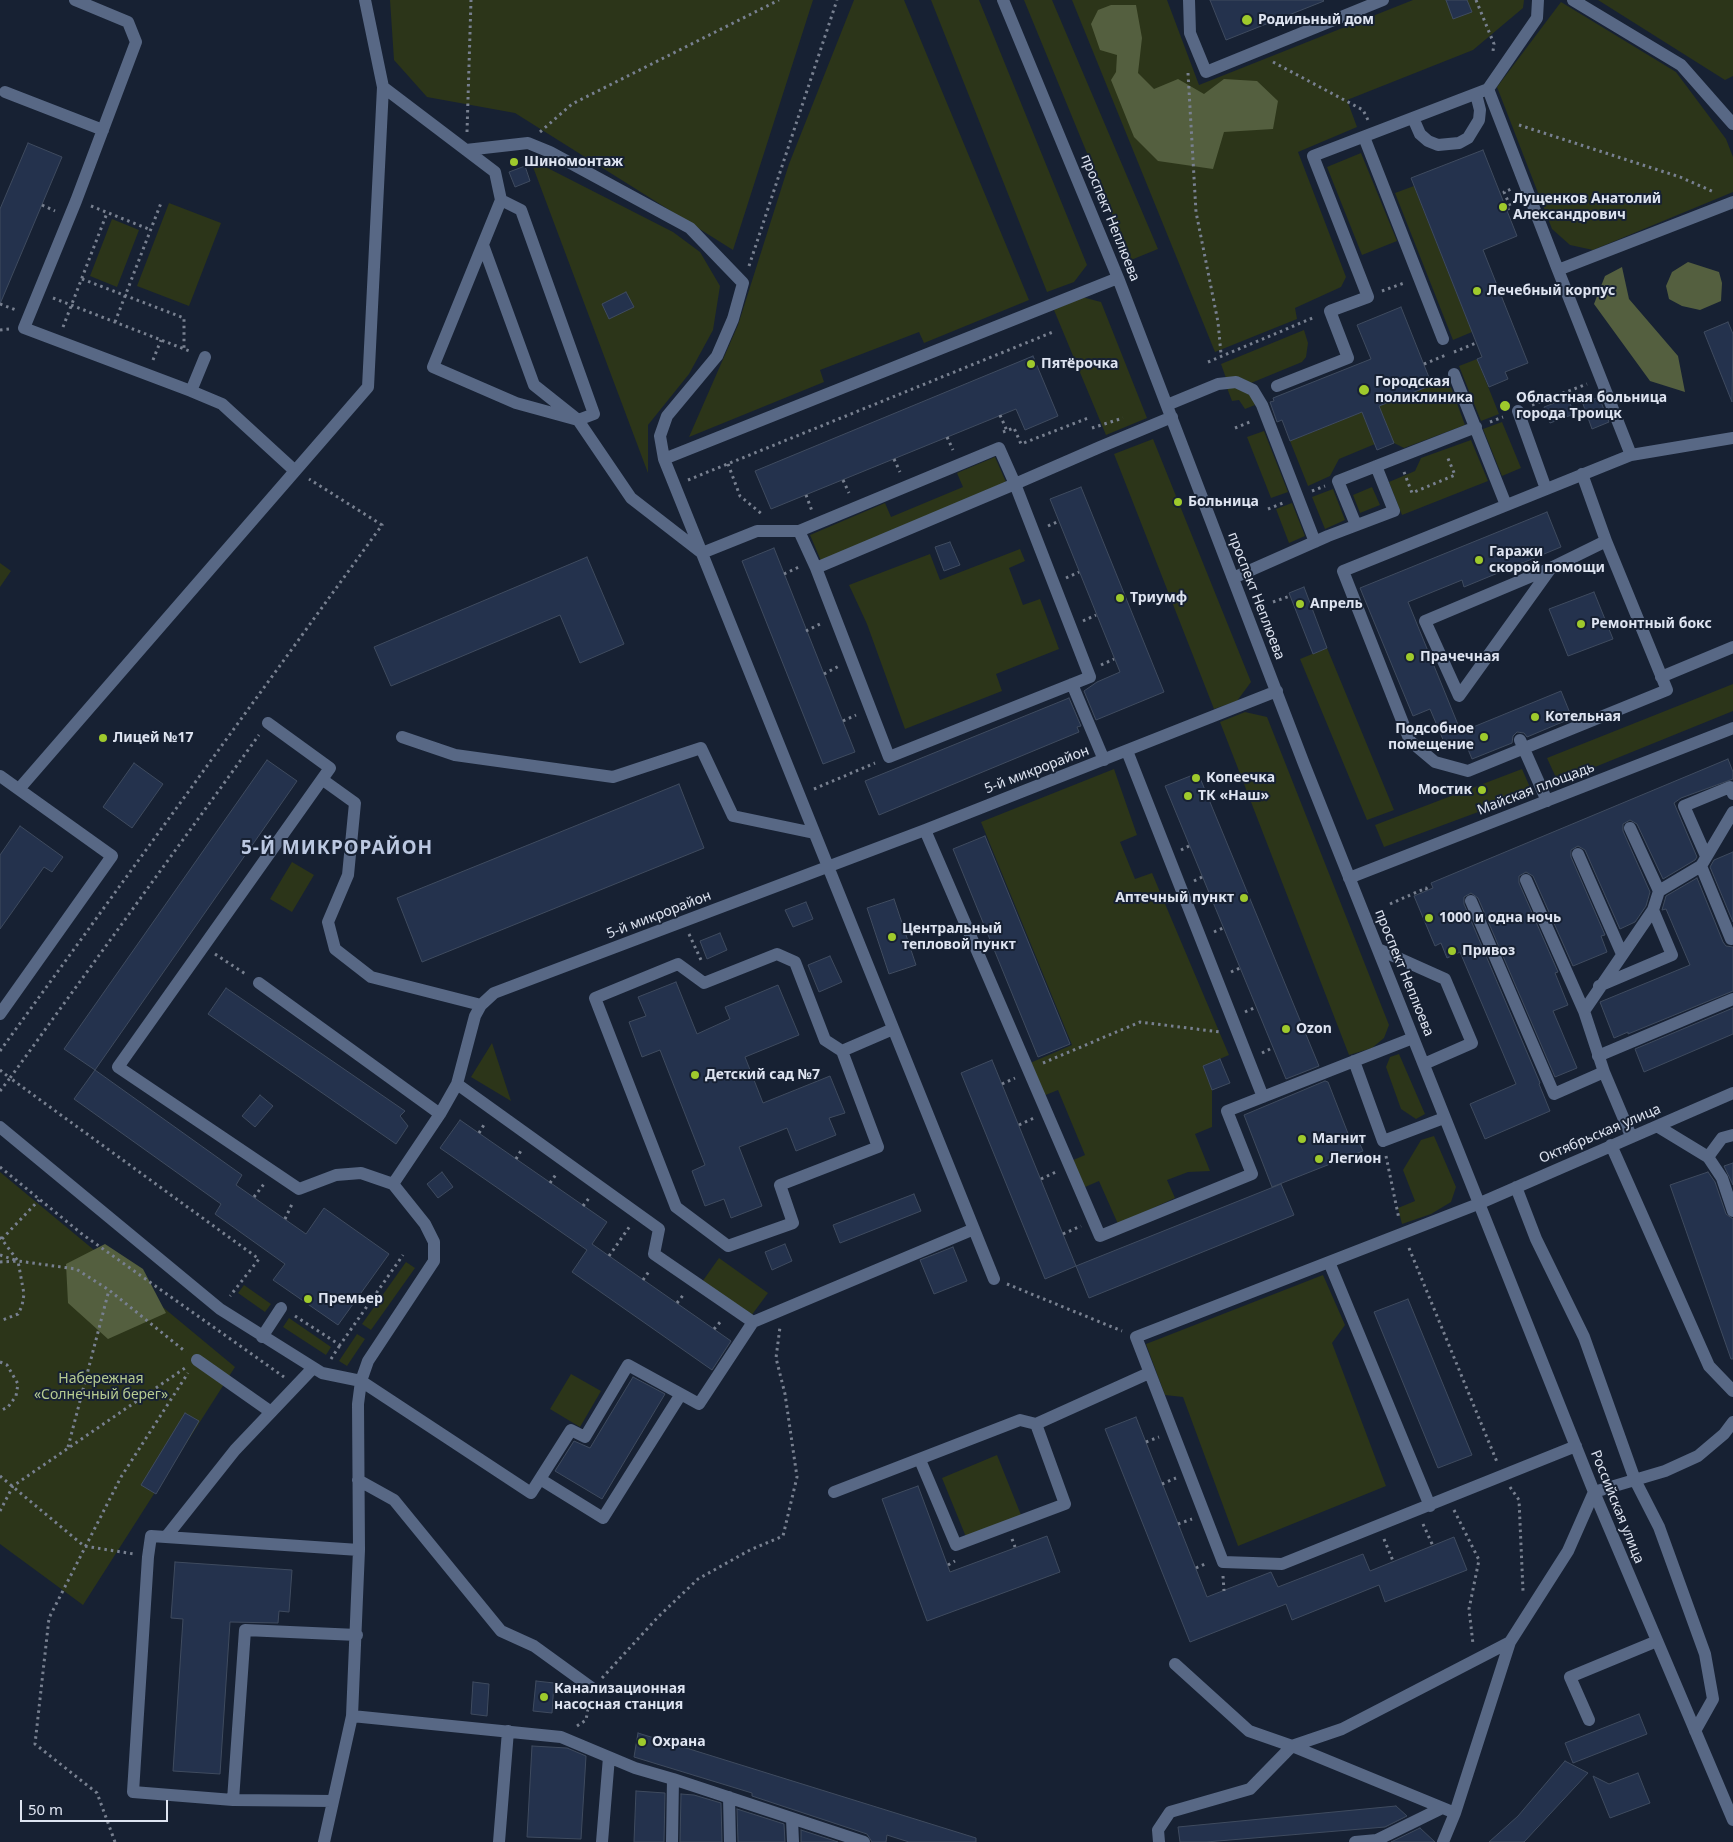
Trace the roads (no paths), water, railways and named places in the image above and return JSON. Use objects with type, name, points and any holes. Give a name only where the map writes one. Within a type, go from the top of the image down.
[{"type":"street","points":[[76,0],[128,22],[136,42],[76,201],[24,328],[58,339],[222,404],[294,470]]},
{"type":"street","points":[[19,789],[368,387],[383,87],[366,0]]},
{"type":"street","name":"проспект Неплюева","points":[[1003,0],[1118,278],[1349,878],[1414,1038],[1478,1204]]},
{"type":"street","points":[[1188,0],[1190,33],[1206,72],[1383,0]]},
{"type":"street","points":[[1413,118],[1420,134],[1428,141],[1443,145],[1459,143],[1468,138],[1479,120],[1482,92],[1537,18],[1538,0]]},
{"type":"street","points":[[1573,0],[1680,65],[1730,118]]},
{"type":"street","points":[[383,87],[495,172],[501,200],[433,367],[516,403],[578,420],[594,414],[522,210],[501,200]]},
{"type":"street","points":[[5,92],[103,130]]},
{"type":"street","points":[[1277,386],[1348,358],[1330,311],[1368,297],[1313,156],[1482,92]]},
{"type":"street","points":[[1482,92],[1500,119],[1631,456]]},
{"type":"street","points":[[1369,135],[1443,339]]},
{"type":"street","points":[[466,150],[528,143],[550,152],[690,228],[743,283],[733,319],[717,356],[667,416],[660,436],[664,459],[994,1279]]},
{"type":"street","points":[[1558,270],[1733,202]]},
{"type":"street","points":[[483,245],[534,384],[578,420],[631,498],[702,553]]},
{"type":"street","points":[[664,459],[1118,278]]},
{"type":"street","points":[[191,391],[205,357]]},
{"type":"street","points":[[1454,374],[1506,505]]},
{"type":"street","points":[[1167,405],[1218,384],[1236,382],[1245,384],[1258,397],[1315,542]]},
{"type":"street","points":[[1518,411],[1546,489]]},
{"type":"street","points":[[816,568],[1172,417]]},
{"type":"street","points":[[1356,526],[1338,481],[1476,427]]},
{"type":"street","points":[[1582,474],[1606,541],[1667,690],[1522,744],[1468,771],[1435,762],[1410,741],[1343,571],[1582,474],[1631,456],[1733,438]]},
{"type":"street","points":[[702,553],[757,531],[799,531],[998,448],[1090,677],[889,757],[816,568],[799,531]]},
{"type":"street","points":[[1233,578],[1315,542],[1394,511],[1376,466]]},
{"type":"street","points":[[1551,568],[1459,696],[1425,621],[1551,568],[1606,541]]},
{"type":"street","points":[[1662,677],[1733,647]]},
{"type":"street","points":[[1072,684],[1104,760]]},
{"type":"street","name":"5-й микрорайон","points":[[481,1005],[494,993],[926,830],[1277,691]]},
{"type":"street","points":[[268,722],[330,768],[118,1067],[299,1190],[336,1175],[361,1172],[393,1184],[426,1224],[434,1242],[434,1261],[368,1361],[361,1381],[358,1404],[359,1550],[357,1635],[352,1716],[324,1842]]},
{"type":"street","name":"Майская площадь","points":[[1349,878],[1733,728]]},
{"type":"street","points":[[402,737],[455,755],[613,777],[701,748],[733,816],[814,833]]},
{"type":"street","points":[[1522,744],[1546,801]]},
{"type":"street","points":[[1127,751],[1263,1097]]},
{"type":"street","points":[[0,776],[112,856],[0,1014]]},
{"type":"street","points":[[323,780],[355,803],[348,875],[328,922],[335,949],[371,978],[481,1005],[475,1016],[457,1084],[440,1114],[393,1184]]},
{"type":"street","points":[[1731,939],[1684,806],[1730,787],[1733,794]]},
{"type":"street","points":[[1584,1011],[1599,986],[1653,910],[1659,891],[1704,861],[1733,812]]},
{"type":"street","points":[[1630,828],[1659,891]]},
{"type":"street","points":[[926,830],[1100,1236],[1252,1174],[1228,1111],[1414,1038]]},
{"type":"street","points":[[1578,854],[1622,954]]},
{"type":"street","points":[[1526,880],[1584,1011],[1604,1072],[1632,1136]]},
{"type":"street","points":[[1471,902],[1554,1094],[1604,1072]]},
{"type":"street","points":[[1599,986],[1672,955],[1653,910]]},
{"type":"street","points":[[1378,948],[1445,979],[1472,1043],[1424,1064]]},
{"type":"street","points":[[777,954],[795,962],[825,1040],[842,1051],[878,1148],[780,1185],[793,1223],[728,1246],[676,1207],[596,998],[678,964],[704,983],[777,954]]},
{"type":"street","points":[[259,984],[440,1114]]},
{"type":"street","points":[[1598,1056],[1733,999]]},
{"type":"street","points":[[842,1051],[893,1029]]},
{"type":"street","points":[[1354,1062],[1383,1141],[1444,1118]]},
{"type":"street","points":[[457,1084],[659,1228],[654,1254],[753,1322]]},
{"type":"street","name":"Октябрьская улица","points":[[1150,1373],[1136,1337],[1478,1204],[1733,1093]]},
{"type":"street","points":[[1656,1126],[1708,1157],[1722,1178],[1733,1211]]},
{"type":"street","points":[[0,1127],[220,1309],[322,1373],[361,1381],[531,1492],[571,1430],[585,1437],[628,1365],[699,1404],[753,1322],[974,1229]]},
{"type":"street","points":[[1708,1157],[1722,1138],[1733,1135]]},
{"type":"street","points":[[1611,1145],[1709,1366],[1733,1391]]},
{"type":"street","points":[[1516,1187],[1536,1239],[1584,1337],[1635,1480],[1659,1527],[1705,1654],[1713,1700],[1695,1731]]},
{"type":"street","name":"Российская улица","points":[[1478,1204],[1594,1492],[1733,1820]]},
{"type":"street","points":[[1328,1262],[1430,1506]]},
{"type":"street","points":[[262,1337],[281,1308]]},
{"type":"street","points":[[197,1360],[271,1412]]},
{"type":"street","points":[[166,1536],[234,1450],[313,1368]]},
{"type":"street","points":[[834,1492],[1020,1420],[1036,1424],[1150,1373],[1223,1562],[1282,1564],[1576,1446]]},
{"type":"street","points":[[540,1479],[603,1518],[681,1394]]},
{"type":"street","points":[[1443,1842],[1455,1813],[1510,1642],[1568,1551],[1594,1492],[1665,1471],[1698,1456],[1728,1436],[1733,1422]]},
{"type":"street","points":[[920,1460],[956,1546],[1065,1504],[1036,1424]]},
{"type":"street","points":[[358,1480],[394,1500],[501,1631],[534,1646],[592,1688]]},
{"type":"street","points":[[333,1801],[233,1800],[134,1792],[148,1557],[151,1536],[359,1550]]},
{"type":"street","points":[[233,1800],[246,1630],[357,1635]]},
{"type":"street","points":[[1589,1720],[1570,1678],[1657,1641]]},
{"type":"street","points":[[1159,1842],[1158,1830],[1170,1812],[1250,1789],[1292,1746],[1342,1729],[1510,1642]]},
{"type":"street","points":[[1175,1664],[1249,1731],[1292,1746],[1455,1813]]},
{"type":"street","points":[[352,1716],[561,1738],[609,1757],[792,1820],[860,1841]]},
{"type":"street","points":[[499,1842],[508,1731]]},
{"type":"street","points":[[602,1842],[609,1757]]},
{"type":"street","points":[[672,1842],[673,1779]]},
{"type":"street","points":[[729,1797],[730,1842]]},
{"type":"street","points":[[1356,1842],[1376,1841],[1442,1808]]},
{"type":"street","points":[[792,1820],[793,1842]]},
{"type":"place","name":"Родильный дом","points":[[1247,20]]},
{"type":"place","name":"Шиномонтаж","points":[[514,162]]},
{"type":"place","name":"Лущенков Анатолий Александрович","points":[[1503,207]]},
{"type":"place","name":"Лечебный корпус","points":[[1477,291]]},
{"type":"place","name":"Пятёрочка","points":[[1031,364]]},
{"type":"place","name":"Городская поликлиника","points":[[1364,390]]},
{"type":"place","name":"Областная больница города Троицк","points":[[1505,406]]},
{"type":"place","name":"Больница","points":[[1178,502]]},
{"type":"place","name":"Гаражи скорой помощи","points":[[1479,560]]},
{"type":"place","name":"Триумф","points":[[1120,598]]},
{"type":"place","name":"Апрель","points":[[1300,604]]},
{"type":"place","name":"Ремонтный бокс","points":[[1581,624]]},
{"type":"place","name":"Прачечная","points":[[1410,657]]},
{"type":"place","name":"Котельная","points":[[1535,717]]},
{"type":"place","name":"Подсобное помещение","points":[[1484,737]]},
{"type":"place","name":"Лицей №17","points":[[103,738]]},
{"type":"place","name":"Копеечка","points":[[1196,778]]},
{"type":"place","name":"Мостик","points":[[1482,790]]},
{"type":"place","name":"ТК «Наш»","points":[[1188,796]]},
{"type":"place","name":"Аптечный пункт","points":[[1244,898]]},
{"type":"place","name":"1000 и одна ночь","points":[[1429,918]]},
{"type":"place","name":"Центральный тепловой пункт","points":[[892,937]]},
{"type":"place","name":"Привоз","points":[[1452,951]]},
{"type":"place","name":"Ozon","points":[[1286,1029]]},
{"type":"place","name":"Детский сад №7","points":[[695,1075]]},
{"type":"place","name":"Магнит","points":[[1302,1139]]},
{"type":"place","name":"Легион","points":[[1319,1159]]},
{"type":"place","name":"Премьер","points":[[308,1299]]},
{"type":"place","name":"Канализационная насосная станция","points":[[544,1697]]},
{"type":"place","name":"Охрана","points":[[642,1742]]},
{"type":"district","name":"5-Й МИКРОРАЙОН","points":[[337,849]]},
{"type":"park label","name":"Набережная «Солнечный берег»","points":[[101,1388]]}]
